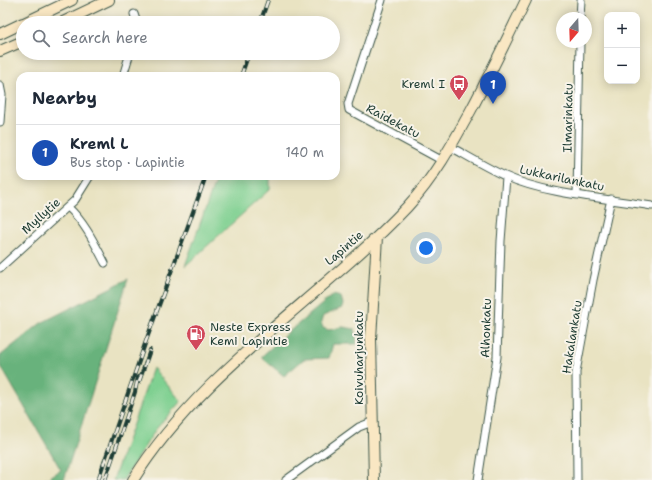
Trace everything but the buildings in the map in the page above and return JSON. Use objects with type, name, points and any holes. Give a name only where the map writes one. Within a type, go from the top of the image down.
[{"type":"main road","points":[[38,16],[72,0]]},
{"type":"main road","points":[[76,16],[109,0]]},
{"type":"main road","name":"Lapintie","points":[[132,480],[152,450],[188,408],[261,338],[377,237],[408,206],[443,161],[492,69],[526,0]]},
{"type":"main road","points":[[0,34],[16,26]]},
{"type":"main road","points":[[0,51],[16,44]]},
{"type":"main road","name":"Koivuharjunkatu","points":[[374,480],[371,339],[377,237]]},
{"type":"street","name":"Raidekatu","points":[[382,0],[348,104],[349,110],[443,161]]},
{"type":"street","points":[[580,12],[581,0]]},
{"type":"street","name":"Ilmarinkatu","points":[[577,194],[580,48]]},
{"type":"street","points":[[124,72],[128,60]]},
{"type":"street","points":[[0,85],[2,95],[0,122]]},
{"type":"street","name":"Lukkarilankatu","points":[[451,147],[506,177],[532,185],[652,206]]},
{"type":"street","name":"Alhonkatu","points":[[478,480],[497,357],[501,241],[506,177]]},
{"type":"street","name":"Myllytie","points":[[0,267],[68,207],[81,192],[88,180]]},
{"type":"street","name":"Hakalankatu","points":[[577,480],[576,372],[610,199]]},
{"type":"street","points":[[68,207],[88,231],[105,263]]},
{"type":"street","points":[[286,480],[358,427],[372,422]]},
{"type":"green space","points":[[216,180],[270,180],[270,189],[185,266]]},
{"type":"green space","points":[[128,279],[64,480],[45,480],[61,470],[0,365],[0,356],[41,323]]},
{"type":"green space","points":[[333,295],[341,297],[343,304],[342,308],[323,316],[321,322],[323,328],[329,330],[343,327],[355,329],[357,344],[333,344],[329,358],[304,359],[284,376],[261,357],[286,334]]},
{"type":"green space","points":[[153,368],[181,401],[156,429],[123,480],[113,480]]},
{"type":"railway","points":[[262,16],[268,0]]},
{"type":"railway","points":[[242,72],[247,60]]},
{"type":"railway","points":[[98,480],[146,341],[205,180]]},
{"type":"railway","points":[[139,382],[150,350]]},
{"type":"railway","points":[[105,480],[135,392],[138,377]]},
{"type":"place","name":"Kreml I","points":[[459,101]]},
{"type":"place","name":"Kreml L","points":[[493,104]]},
{"type":"place","name":"Neste Express Kemi Lapintie","points":[[196,351]]}]
